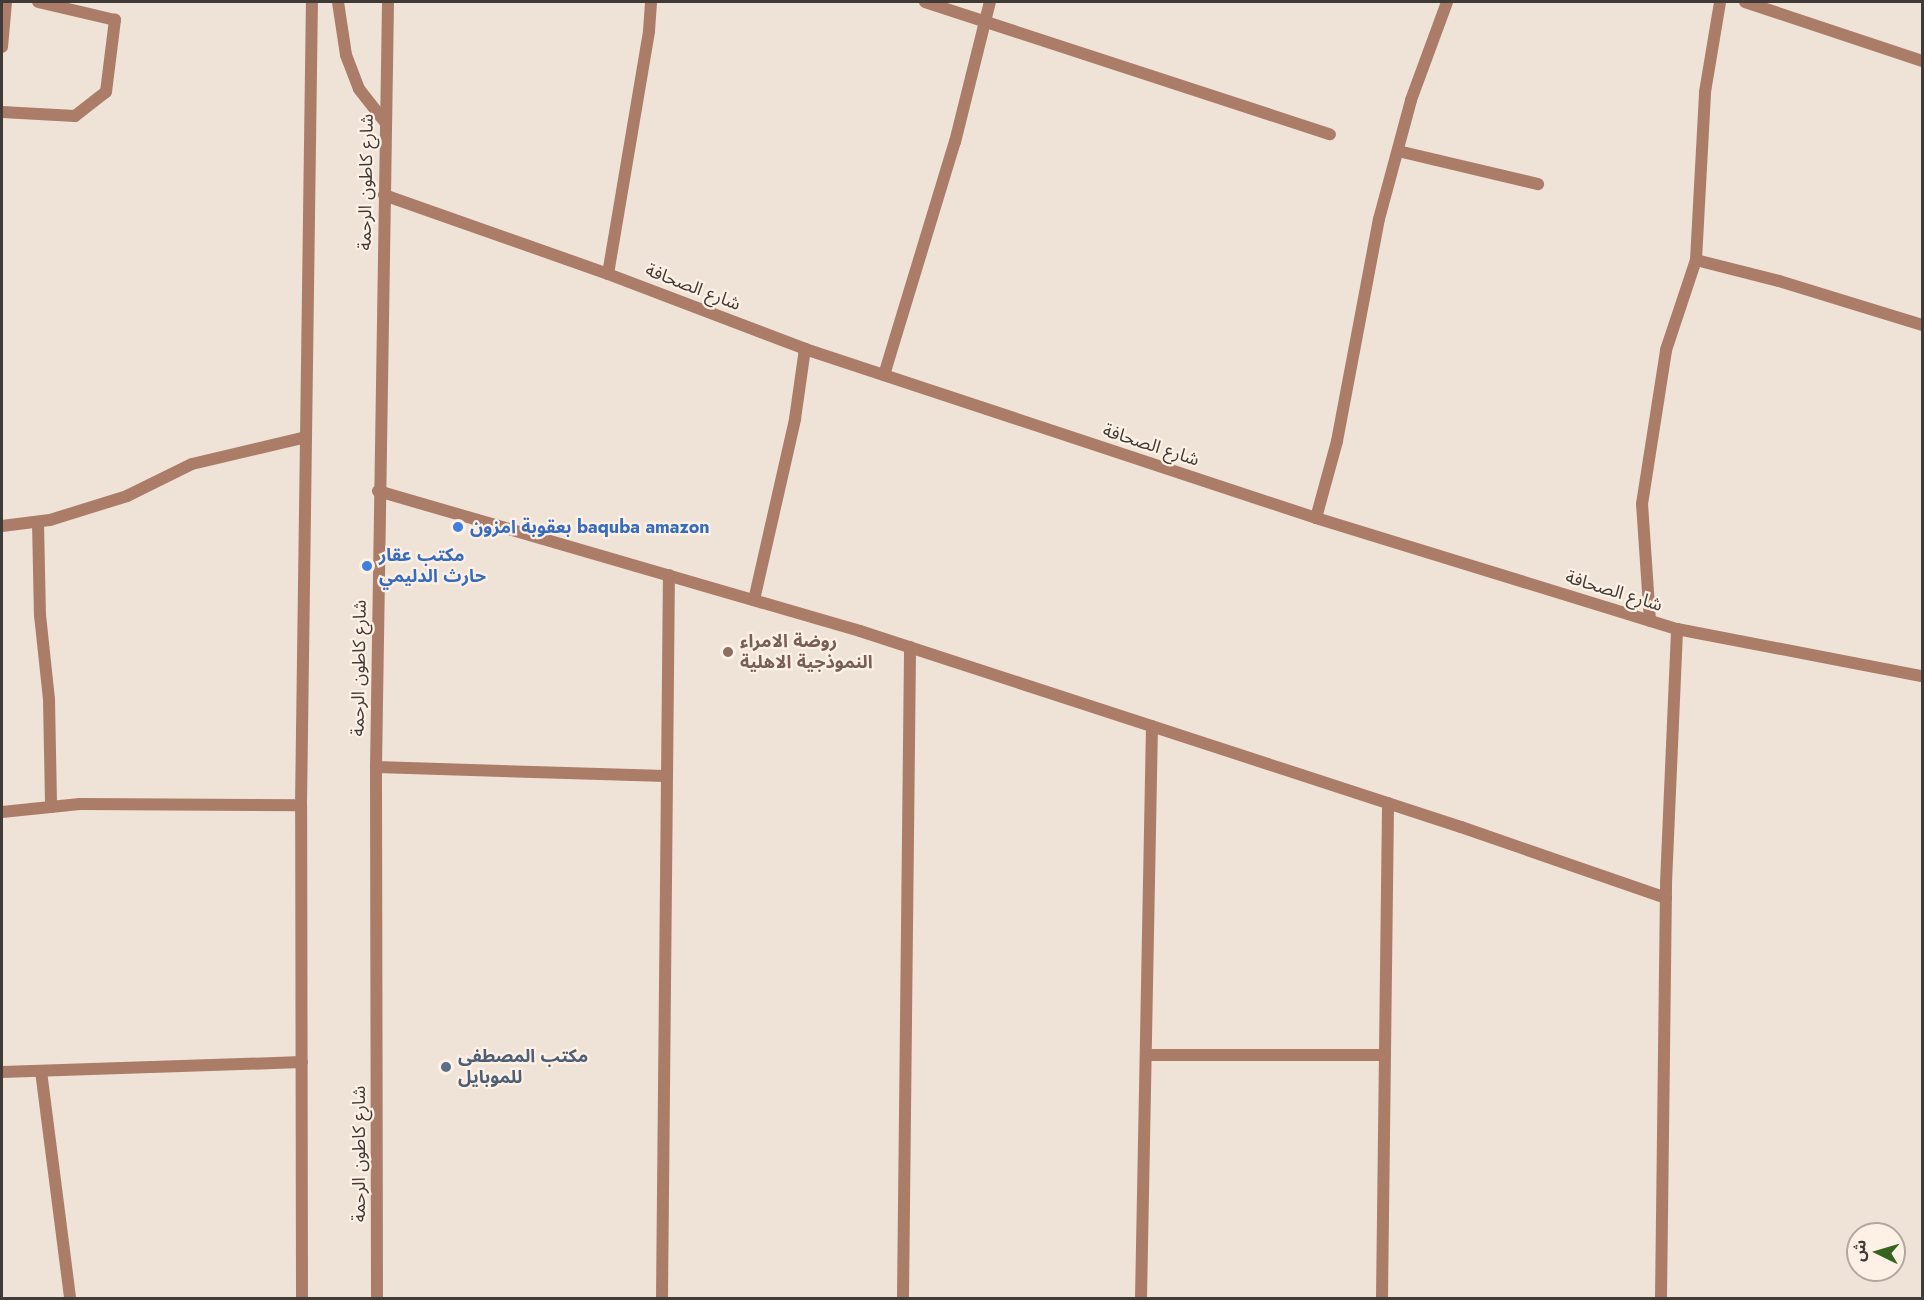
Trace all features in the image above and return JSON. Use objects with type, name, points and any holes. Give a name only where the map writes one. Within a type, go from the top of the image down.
[{"type":"street","points":[[2,47],[6,2]]},
{"type":"street","points":[[2,111],[75,116],[106,92],[115,20],[38,2]]},
{"type":"street","points":[[302,1299],[301,805],[312,2]]},
{"type":"street","points":[[338,2],[346,55],[359,88],[385,122]]},
{"type":"street","name":"شارع كاطون الرحمة","points":[[377,1299],[378,491],[382,432],[388,2]]},
{"type":"street","points":[[608,274],[649,31],[651,2]]},
{"type":"street","points":[[925,2],[1330,134]]},
{"type":"street","points":[[884,375],[955,142],[990,2]]},
{"type":"street","points":[[1316,518],[1337,441],[1379,219],[1411,100],[1447,2]]},
{"type":"street","points":[[1650,621],[1642,504],[1666,350],[1696,260],[1705,92],[1720,2]]},
{"type":"street","points":[[1745,2],[1923,61]]},
{"type":"street","points":[[1398,150],[1538,184]]},
{"type":"street","name":"شارع الصحافة","points":[[384,195],[608,274],[805,349],[1316,518],[1677,629],[1923,676]]},
{"type":"street","points":[[1696,260],[1779,281],[1923,325]]},
{"type":"street","points":[[754,600],[795,419],[805,349]]},
{"type":"street","points":[[2,526],[38,522],[127,496],[192,464],[306,437]]},
{"type":"street","points":[[378,491],[910,647],[1388,803],[1666,898]]},
{"type":"street","points":[[38,522],[40,615],[49,699],[51,807]]},
{"type":"street","points":[[662,1299],[669,576]]},
{"type":"street","points":[[1661,1299],[1666,898],[1677,629]]},
{"type":"street","points":[[903,1299],[910,647]]},
{"type":"street","points":[[1141,1299],[1152,726]]},
{"type":"street","points":[[376,767],[666,777]]},
{"type":"street","points":[[1382,1299],[1388,803]]},
{"type":"street","points":[[2,812],[80,804],[301,805]]},
{"type":"street","points":[[1146,1055],[1385,1056]]},
{"type":"street","points":[[2,1072],[302,1062]]},
{"type":"street","points":[[41,1071],[70,1299]]},
{"type":"place","name":"بعقوبة امزون baquba amazon","points":[[458,527]]},
{"type":"place","name":"مكتب عقار حارث الدليمي","points":[[367,566]]},
{"type":"place","name":"روضة الامراء النموذجية الاهلية","points":[[728,652]]},
{"type":"place","name":"مكتب المصطفى للموبايل","points":[[446,1067]]}]
